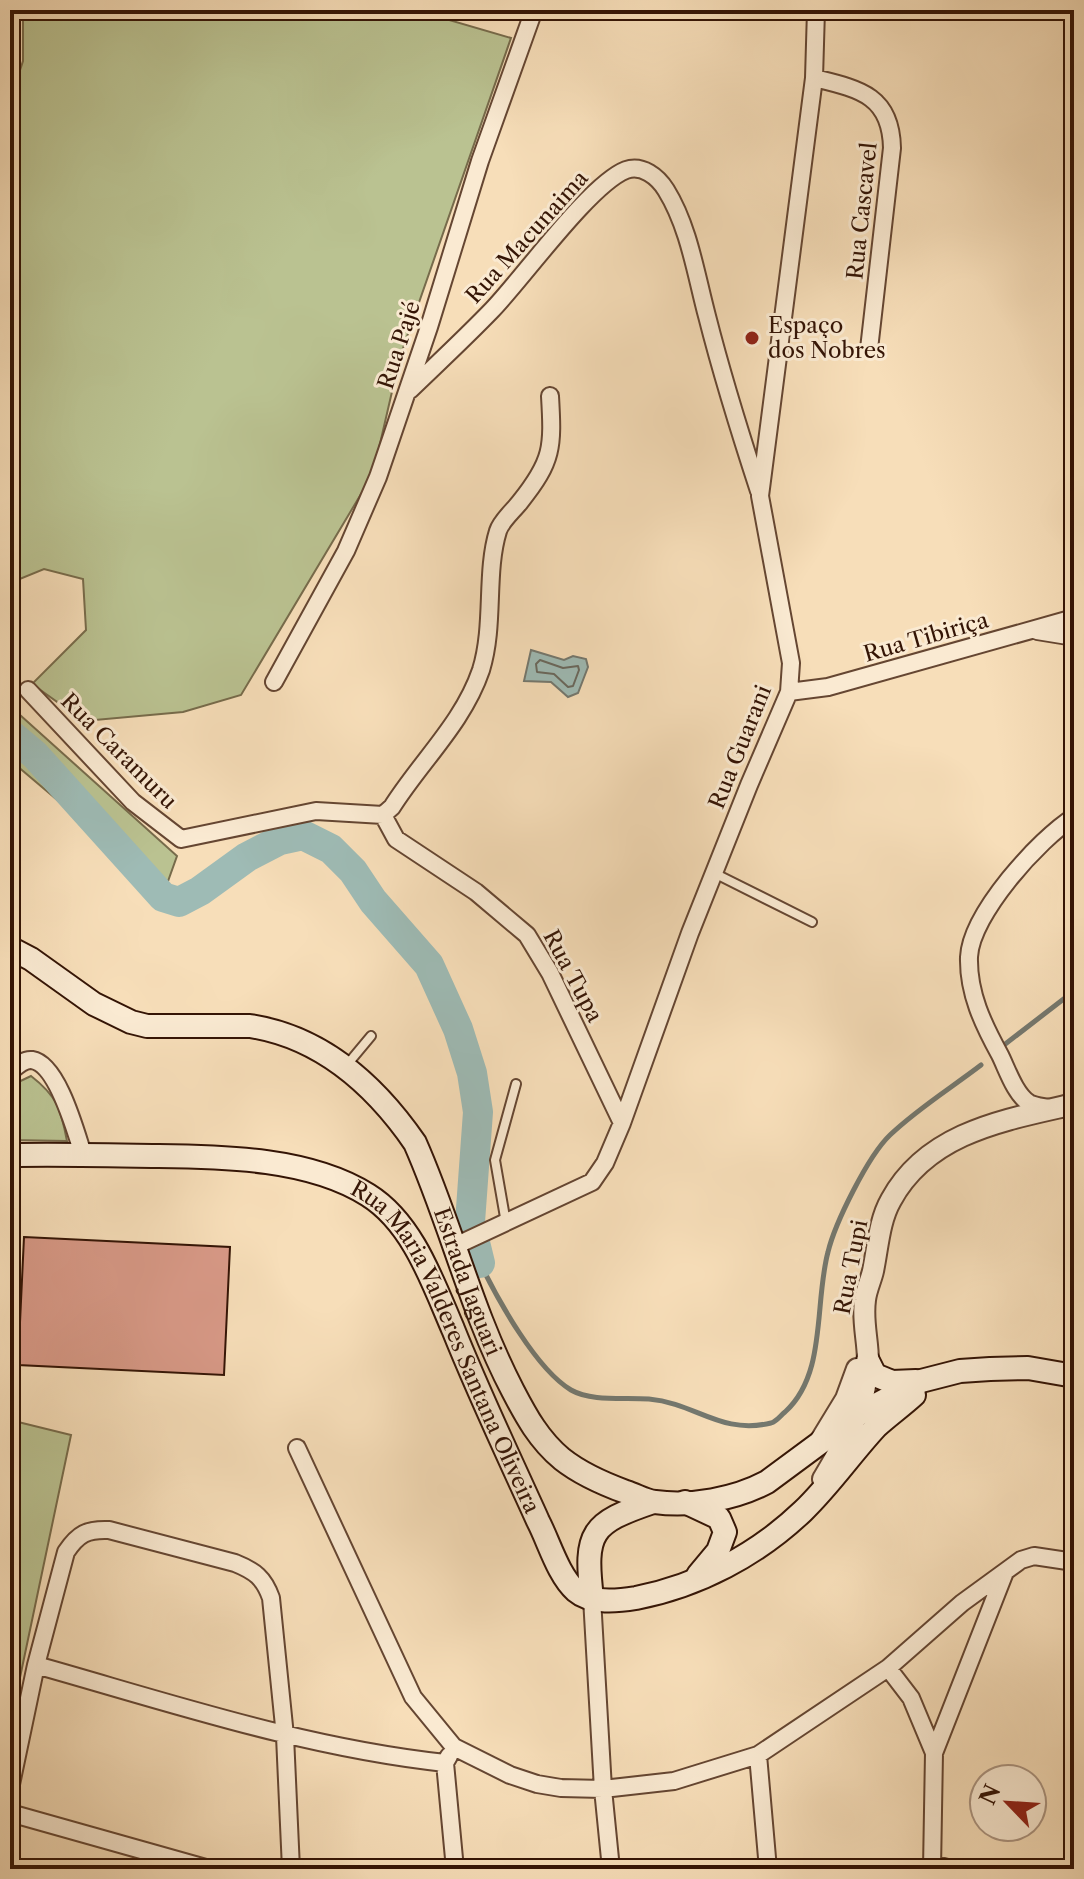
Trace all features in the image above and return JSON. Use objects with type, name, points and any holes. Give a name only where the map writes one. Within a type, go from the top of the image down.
[{"type":"main road","name":"Estrada Jaguari","points":[[10,948],[31,959],[94,1004],[131,1022],[147,1026],[266,1028],[292,1035],[327,1054],[365,1083],[400,1121],[415,1143],[459,1244],[491,1346],[530,1424],[562,1459],[585,1475],[653,1502],[729,1497],[750,1491],[790,1467],[821,1440],[859,1414],[927,1380]]},
{"type":"main road","name":"Rua Maria Valderes Santana Oliveira","points":[[10,1155],[234,1158],[304,1170],[369,1195],[391,1214],[416,1251],[569,1583],[581,1595],[592,1598]]},
{"type":"main road","points":[[465,1358],[491,1346]]},
{"type":"main road","points":[[868,1361],[875,1375],[892,1382],[927,1380],[960,1371],[990,1369],[1028,1368],[1074,1376]]},
{"type":"main road","points":[[653,1502],[621,1513],[596,1532],[588,1551],[592,1598],[626,1599],[658,1594],[734,1563],[779,1532],[804,1510],[875,1429],[927,1380]]},
{"type":"main road","points":[[685,1502],[719,1518],[725,1532],[718,1551],[692,1582]]},
{"type":"street","name":"Rua Pajé","points":[[274,682],[365,512],[480,161],[534,10]]},
{"type":"street","name":"Rua Guarani","points":[[459,1244],[592,1182],[605,1163],[714,873],[789,692],[791,663],[760,496],[814,78],[816,10]]},
{"type":"street","name":"Rua Cascavel","points":[[814,78],[847,87],[879,104],[887,114],[892,130],[869,349]]},
{"type":"street","name":"Rua Macunaima","points":[[406,394],[494,309],[609,180],[628,169],[642,170],[650,173],[666,189],[686,237],[760,496]]},
{"type":"street","points":[[383,815],[446,735],[473,688],[487,643],[499,528],[541,474],[548,458],[553,440],[550,396]]},
{"type":"street","name":"Rua Tibiriça","points":[[789,692],[828,687],[1074,618]]},
{"type":"street","points":[[1032,630],[1074,637]]},
{"type":"street","name":"Rua Caramuru","points":[[28,690],[133,802],[181,839],[316,811],[383,815]]},
{"type":"street","name":"Rua Tupa","points":[[383,815],[396,839],[476,892],[527,935],[550,973],[622,1123]]},
{"type":"street","points":[[1067,1108],[1029,1103],[1018,1088],[979,1016],[970,978],[969,953],[975,933],[990,906],[1021,863],[1074,817]]},
{"type":"street","points":[[10,1072],[23,1061],[42,1064],[55,1081],[83,1154]]},
{"type":"street","name":"Rua Tupi","points":[[859,1414],[868,1361],[864,1330],[865,1299],[877,1241],[890,1201],[914,1166],[943,1145],[982,1126],[1067,1108]]},
{"type":"street","points":[[821,1440],[846,1399],[858,1366],[864,1330]]},
{"type":"street","points":[[804,1510],[859,1414]]},
{"type":"street","points":[[297,1448],[413,1697],[454,1747],[510,1775],[561,1788],[603,1789],[674,1781],[758,1755],[888,1668],[962,1603],[1029,1556],[1074,1562]]},
{"type":"street","points":[[10,1789],[36,1665],[66,1552],[83,1533],[92,1529],[109,1530],[235,1563],[249,1568],[265,1581],[271,1598],[285,1736],[291,1869]]},
{"type":"street","points":[[951,1869],[932,1866],[934,1753],[1005,1571]]},
{"type":"street","points":[[592,1598],[611,1869]]},
{"type":"street","points":[[36,1665],[285,1736],[445,1763]]},
{"type":"street","points":[[888,1668],[911,1698],[934,1753]]},
{"type":"street","points":[[454,1747],[445,1763],[455,1869]]},
{"type":"street","points":[[758,1755],[768,1869]]},
{"type":"street","points":[[10,1813],[209,1869]]},
{"type":"lane","points":[[714,873],[812,922]]},
{"type":"lane","points":[[345,1068],[371,1036]]},
{"type":"lane","points":[[506,1223],[495,1160],[516,1084]]},
{"type":"green space","points":[[23,10],[415,10],[511,38],[400,357],[373,474],[241,695],[183,712],[84,721],[32,684],[86,630],[83,579],[44,569],[10,583],[10,100],[23,61]]},
{"type":"green space","points":[[10,706],[177,856],[167,884],[147,876],[10,760]]},
{"type":"green space","points":[[31,1076],[47,1090],[56,1104],[67,1141],[10,1140],[10,1086]]},
{"type":"green space","points":[[10,1420],[71,1435],[10,1725]]},
{"type":"water","points":[[531,650],[564,660],[573,656],[586,659],[588,667],[578,693],[568,697],[551,682],[524,681]]},
{"type":"building","points":[[24,1237],[230,1247],[224,1375],[18,1365]]},
{"type":"waterway","points":[[10,734],[35,755],[163,897],[179,902],[200,891],[247,857],[280,840],[303,835],[331,849],[353,871],[373,901],[429,965],[458,1029],[472,1073],[478,1112],[470,1222],[480,1263]]},
{"type":"waterway","points":[[1004,1045],[1074,991]]},
{"type":"waterway","points":[[480,1263],[507,1314],[532,1350],[571,1390],[599,1398],[666,1402],[737,1425],[771,1423],[798,1396],[807,1378],[817,1337],[828,1252],[845,1208],[863,1174],[890,1135],[981,1065]]},
{"type":"place","name":"Espaço dos Nobres","points":[[752,338]]}]
